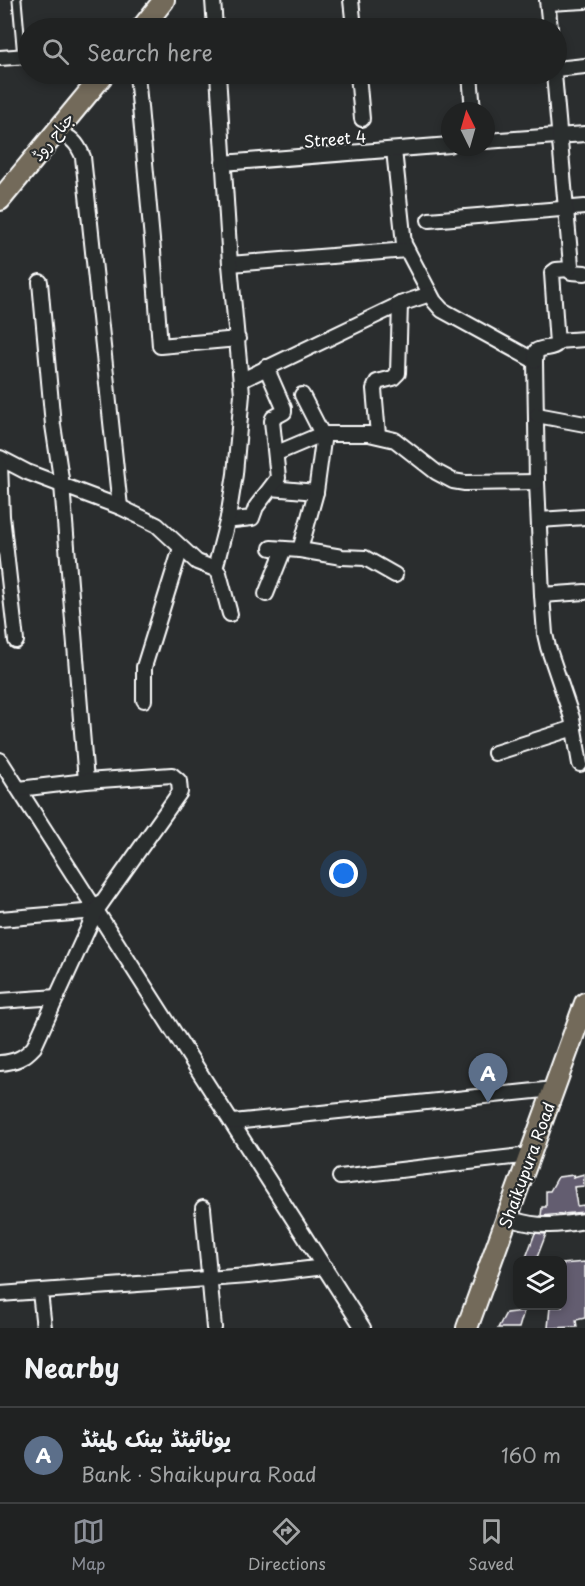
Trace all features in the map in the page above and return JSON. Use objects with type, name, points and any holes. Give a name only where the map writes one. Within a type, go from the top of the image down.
[{"type":"main road","points":[[150,18],[164,0]]},
{"type":"main road","name":"جناح روڈ","points":[[0,200],[95,84]]},
{"type":"main road","name":"Shaikupura Road","points":[[467,1328],[585,1003]]},
{"type":"main road","name":"Shaikupura Road","points":[[477,1328],[585,1031]]},
{"type":"street","points":[[213,0],[214,18]]},
{"type":"street","points":[[351,0],[353,18]]},
{"type":"street","points":[[549,18],[547,1],[585,1]]},
{"type":"street","points":[[0,58],[18,57]]},
{"type":"street","points":[[567,68],[585,66]]},
{"type":"street","points":[[138,84],[160,346],[238,339]]},
{"type":"street","points":[[215,568],[228,518],[241,424],[242,380],[230,264],[219,84]]},
{"type":"street","points":[[359,84],[362,119]]},
{"type":"street","points":[[471,84],[472,102]]},
{"type":"street","points":[[555,84],[571,265],[569,269]]},
{"type":"street","points":[[55,131],[69,136],[78,144],[83,157],[120,507]]},
{"type":"street","points":[[495,140],[585,134]]},
{"type":"street","name":"Street 4","points":[[223,164],[441,146]]},
{"type":"street","points":[[394,150],[403,237],[407,250],[430,294],[442,310],[535,361]]},
{"type":"street","points":[[429,220],[585,207]]},
{"type":"street","points":[[230,264],[407,250]]},
{"type":"street","points":[[580,764],[574,728],[548,647],[542,595],[535,361],[536,351],[556,346],[552,275],[554,271],[569,269],[575,273],[585,273]]},
{"type":"street","points":[[40,282],[53,425],[62,485],[86,781]]},
{"type":"street","points":[[242,380],[400,304],[430,294]]},
{"type":"street","points":[[378,435],[374,389],[377,382],[393,378],[398,373],[400,304]]},
{"type":"street","points":[[557,341],[585,339]]},
{"type":"street","points":[[228,518],[234,520],[252,518],[256,507],[278,478],[272,421],[284,412],[284,408],[266,367]]},
{"type":"street","points":[[300,550],[316,492],[322,450],[322,434],[302,395]]},
{"type":"street","points":[[537,415],[585,424]]},
{"type":"street","points":[[277,453],[322,434],[378,435],[395,440],[436,472],[453,481],[465,483],[537,482]]},
{"type":"street","points":[[0,458],[27,472],[120,507],[157,525],[197,562],[215,568],[219,573],[230,614]]},
{"type":"street","points":[[0,464],[2,516],[16,641]]},
{"type":"street","points":[[271,488],[316,492]]},
{"type":"street","points":[[539,519],[585,517]]},
{"type":"street","points":[[144,700],[144,667],[181,548]]},
{"type":"street","points":[[266,594],[278,549],[365,558],[395,575]]},
{"type":"street","points":[[542,595],[585,592]]},
{"type":"street","points":[[495,753],[574,728]]},
{"type":"street","points":[[0,760],[363,1328]]},
{"type":"street","points":[[0,786],[172,775],[180,785],[179,797],[134,854],[96,911],[34,1047],[26,1056],[0,1064]]},
{"type":"street","points":[[0,919],[96,911]]},
{"type":"street","points":[[0,1001],[57,997]]},
{"type":"street","points":[[233,1122],[554,1089]]},
{"type":"street","points":[[340,1177],[530,1155]]},
{"type":"street","points":[[203,1208],[214,1328]]},
{"type":"street","points":[[515,1220],[531,1225],[552,1226],[585,1221]]},
{"type":"street","points":[[0,1294],[211,1279],[325,1267]]},
{"type":"street","points":[[40,1292],[44,1328]]},
{"type":"lane","points":[[17,0],[20,18]]},
{"type":"building","points":[[584,1174],[584,1186],[574,1187],[577,1206],[584,1205],[584,1212],[541,1216],[542,1207],[546,1207],[546,1191],[550,1191],[558,1177]]},
{"type":"building","points":[[535,1233],[546,1234],[538,1256],[526,1256]]},
{"type":"building","points":[[585,1262],[585,1318],[576,1320],[577,1327],[548,1328],[550,1310],[567,1310],[567,1264]]},
{"type":"building","points":[[524,1311],[519,1328],[498,1328],[506,1313]]},
{"type":"place","name":"یونائیٹڈ بینک لمیٹڈ","points":[[488,1103]]}]
